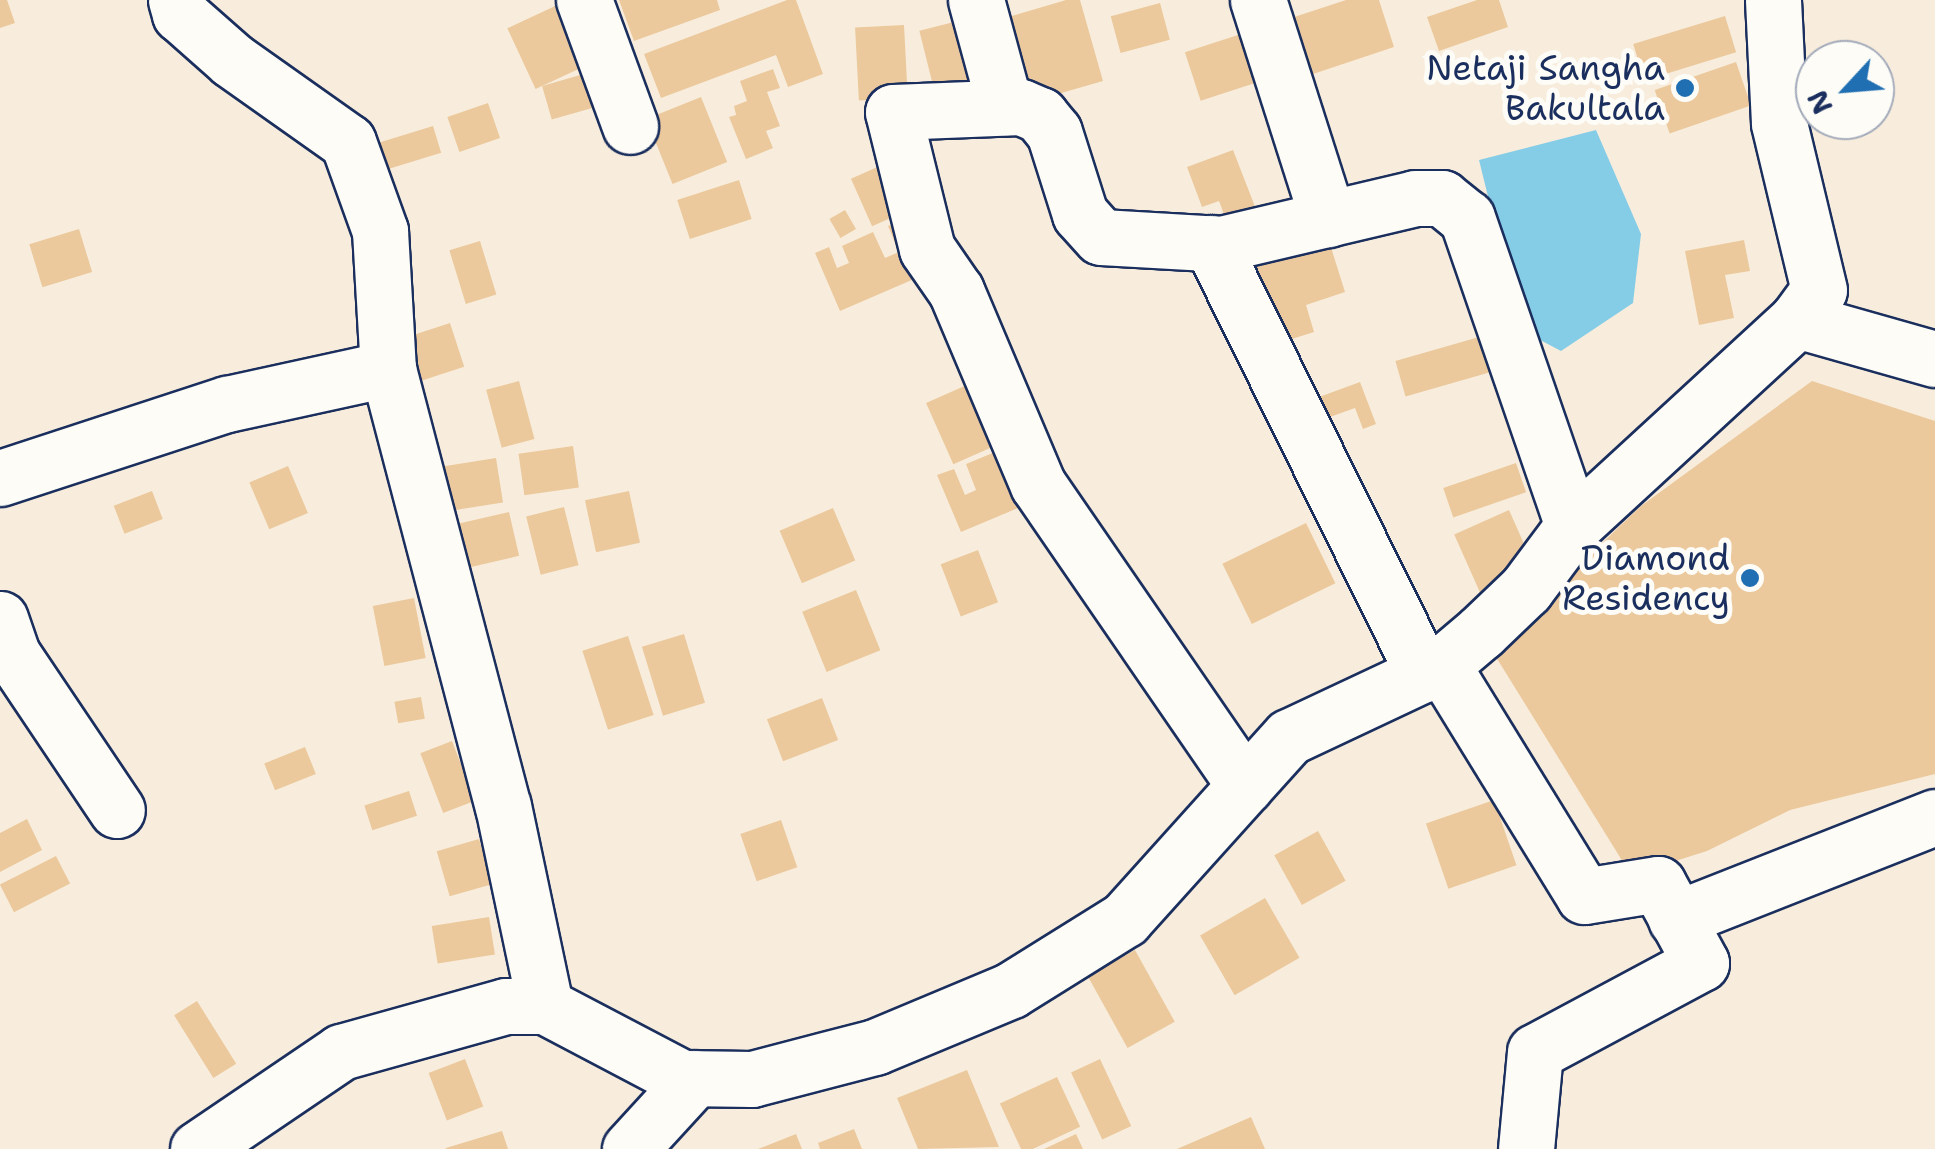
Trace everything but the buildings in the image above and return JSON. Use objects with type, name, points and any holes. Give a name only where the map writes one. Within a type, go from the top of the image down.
[{"type":"street","points":[[176,0],[180,14],[232,60],[348,142],[380,231],[388,369],[503,806],[545,1006]]},
{"type":"street","points":[[584,0],[630,126]]},
{"type":"street","points":[[976,0],[1005,107]]},
{"type":"street","points":[[1258,0],[1328,218]]},
{"type":"street","points":[[198,1149],[341,1052],[506,1006],[545,1006],[682,1078],[752,1079],[876,1047],[1011,990],[1125,919],[1290,738],[1433,669],[1526,589],[1572,526],[1798,320],[1819,290],[1779,123],[1773,0]]},
{"type":"street","points":[[1246,786],[1038,485],[956,291],[922,236],[893,112],[1005,107],[1040,115],[1054,132],[1088,230],[1101,237],[1211,243],[1442,198],[1467,218],[1572,526]]},
{"type":"street","points":[[1211,243],[1433,669],[1584,896],[1658,884],[1701,963],[1535,1052],[1526,1149]]},
{"type":"street","points":[[1798,320],[1935,358]]},
{"type":"street","points":[[0,478],[226,404],[388,369]]},
{"type":"street","points":[[0,619],[12,654],[117,810]]},
{"type":"street","points":[[1676,918],[1935,817]]},
{"type":"street","points":[[630,1149],[695,1078]]},
{"type":"water","points":[[1596,130],[1641,234],[1633,303],[1561,351],[1521,330],[1479,160]]},
{"type":"place","name":"Netaji Sangha Bakultala","points":[[1685,88]]},
{"type":"place","name":"Diamond Residency","points":[[1750,578]]}]
